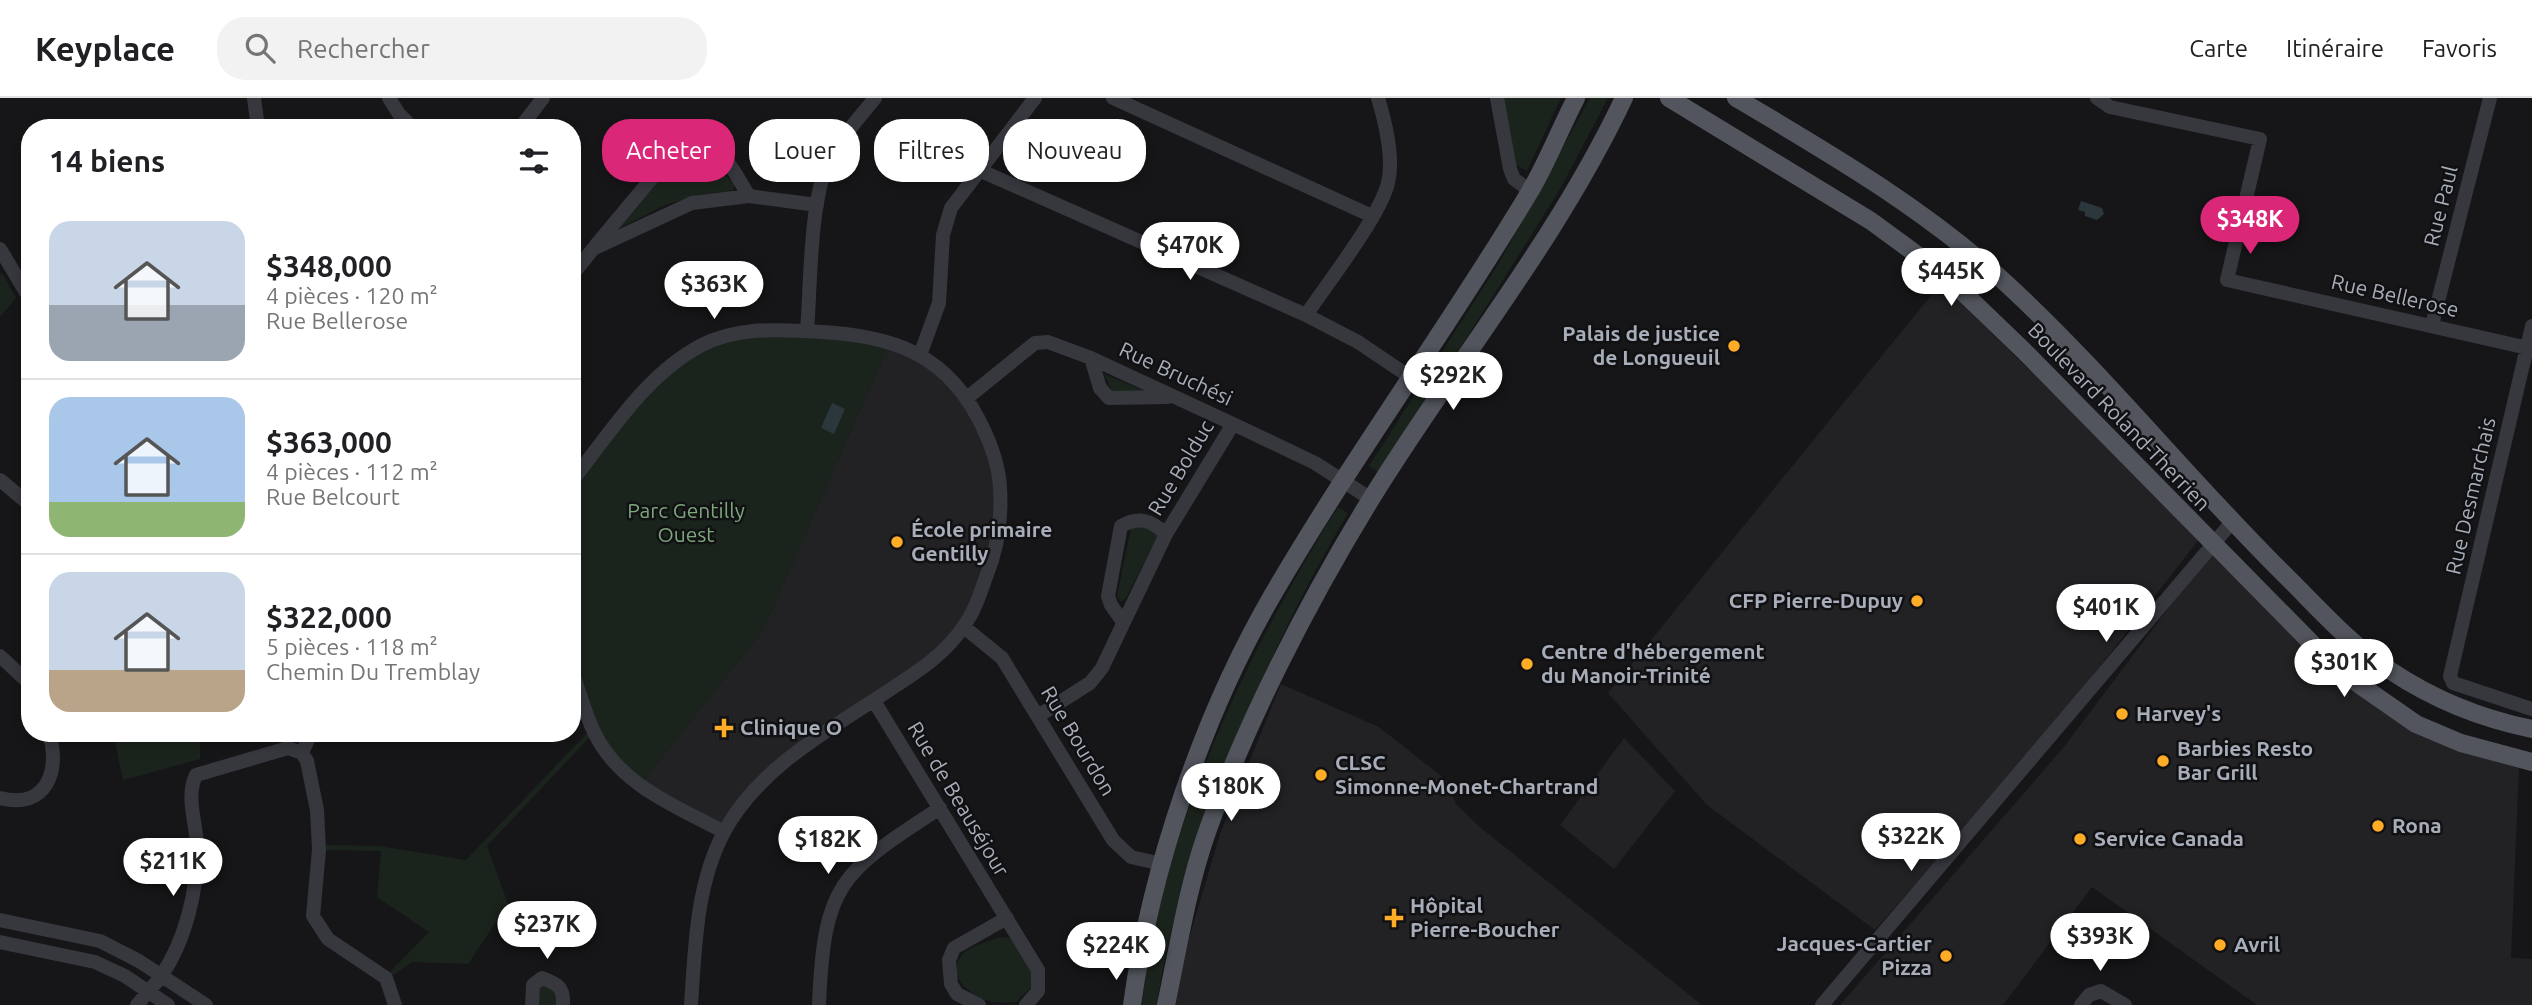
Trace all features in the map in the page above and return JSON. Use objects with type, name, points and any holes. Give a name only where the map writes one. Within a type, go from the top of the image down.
[{"type":"main road","points":[[1132,1005],[1138,964],[1162,864],[1195,764],[1230,680],[1271,598],[1342,481],[1530,191],[1576,98]]},
{"type":"main road","points":[[1166,1005],[1185,914],[1215,812],[1291,641],[1371,499],[1553,230],[1624,98]]},
{"type":"main road","name":"Boulevard Roland-Therrien","points":[[1669,98],[1871,221],[1946,276],[2024,351],[2212,545],[2337,669],[2416,724],[2461,743],[2532,762]]},
{"type":"main road","name":"Boulevard Roland-Therrien","points":[[1736,98],[1805,139],[1917,213],[2010,287],[2147,428],[2232,522],[2353,642],[2391,671],[2433,695],[2479,714],[2532,729]]},
{"type":"street","points":[[254,98],[257,119]]},
{"type":"street","points":[[389,98],[404,119]]},
{"type":"street","points":[[527,119],[543,98]]},
{"type":"street","points":[[807,331],[817,205],[832,155],[875,98]]},
{"type":"street","points":[[989,157],[1035,98]]},
{"type":"street","points":[[1113,98],[1372,216]]},
{"type":"street","points":[[1306,315],[1372,216],[1388,183],[1389,157],[1378,98]]},
{"type":"street","points":[[1497,98],[1510,169],[1514,179],[1530,191]]},
{"type":"street","name":"Rue Bellerose","points":[[2097,98],[2110,107],[2260,139],[2227,280],[2529,348]]},
{"type":"street","name":"Rue Paul","points":[[2432,325],[2490,98]]},
{"type":"street","points":[[581,264],[677,148],[699,145],[718,151],[749,196]]},
{"type":"street","points":[[989,174],[1306,315],[1358,342],[1410,377]]},
{"type":"street","points":[[920,355],[939,303],[943,235],[947,219],[971,182]]},
{"type":"street","points":[[593,249],[692,203],[749,196],[817,205]]},
{"type":"street","points":[[0,249],[21,284]]},
{"type":"street","name":"Rue Desmarchais","points":[[2532,326],[2450,676],[2453,683],[2532,709]]},
{"type":"street","points":[[581,470],[640,395],[671,363],[704,344],[738,333],[773,329],[875,337],[920,355],[948,375],[967,398],[993,454],[1000,483],[1001,522],[992,564],[964,627],[923,668],[823,733],[772,771],[724,832],[705,880],[696,930],[691,1005]]},
{"type":"street","name":"Rue Bruchési","points":[[967,398],[1035,343],[1048,342],[1091,358],[1315,463],[1371,499]]},
{"type":"street","points":[[1091,358],[1100,388],[1109,398],[1173,396]]},
{"type":"street","name":"Rue Bolduc","points":[[1038,716],[1090,683],[1102,668],[1166,534],[1233,424]]},
{"type":"street","points":[[0,481],[21,498]]},
{"type":"street","name":"Rue Bolduc","points":[[1123,622],[1111,606],[1108,596],[1121,526],[1134,519],[1153,522],[1166,534]]},
{"type":"street","points":[[1822,1005],[2232,522]]},
{"type":"street","name":"Rue Bourdon","points":[[964,627],[1002,658],[1112,840],[1130,857],[1162,864]]},
{"type":"street","points":[[0,656],[21,676]]},
{"type":"street","points":[[581,696],[594,733],[629,777],[641,788],[724,832]]},
{"type":"street","name":"Rue de Beauséjour","points":[[874,701],[1038,970],[1038,991],[1026,1005]]},
{"type":"street","points":[[0,798],[20,800],[43,788],[51,777],[54,763],[50,742]]},
{"type":"street","points":[[302,754],[308,742]]},
{"type":"street","points":[[137,1005],[162,976],[178,942],[197,874],[198,845],[190,787],[196,775],[288,748],[302,754],[307,761],[317,810],[319,850],[313,916],[328,939],[386,978],[395,1005]]},
{"type":"street","points":[[819,1005],[824,932],[831,905],[844,882],[875,850],[940,808]]},
{"type":"street","points":[[979,1005],[957,994],[951,984],[949,960],[954,948],[1007,918]]},
{"type":"street","points":[[0,920],[100,941],[206,1005]]},
{"type":"street","points":[[0,942],[95,962],[125,976],[168,1005]]},
{"type":"street","points":[[532,1005],[533,985],[542,978],[558,984],[562,990],[563,1005]]},
{"type":"street","points":[[2081,1005],[2089,995],[2101,991],[2125,1005]]},
{"type":"shaded area","points":[[2081,201],[2102,208],[2104,214],[2097,220],[2085,216],[2085,212],[2078,210]]},
{"type":"shaded area","name":"CFP Pierre-Dupuy","points":[[1941,283],[2200,538],[2052,728],[1875,930],[1707,805],[1608,693]]},
{"type":"shaded area","name":"École primaire Gentilly","points":[[889,344],[919,357],[965,399],[998,483],[999,521],[977,596],[939,649],[823,728],[723,827],[640,785],[763,630]]},
{"type":"shaded area","points":[[832,403],[845,409],[834,434],[821,428]]},
{"type":"shaded area","points":[[2210,553],[2316,659],[2366,700],[2418,730],[2461,750],[2519,768],[2511,958],[2532,959],[2532,1005],[2257,1005],[2092,887],[2003,1005],[1840,1005],[2063,748]]},
{"type":"shaded area","name":"Hôpital Pierre-Boucher","points":[[1281,684],[1379,727],[1446,780],[1456,804],[1481,828],[1702,1005],[1169,1005],[1221,831]]},
{"type":"shaded area","points":[[1624,738],[1675,791],[1614,869],[1560,825]]},
{"type":"green space","points":[[1502,98],[1561,98],[1527,171],[1514,163]]},
{"type":"green space","points":[[1590,98],[1608,98],[1559,191],[1381,474],[1369,466],[1499,263]]},
{"type":"green space","points":[[653,182],[734,184],[733,190],[698,195],[665,205],[610,233]]},
{"type":"green space","points":[[2,273],[16,298],[0,317],[0,275]]},
{"type":"green space","name":"Parc Gentilly Ouest","points":[[760,333],[889,344],[763,630],[640,785],[598,733],[581,687],[581,473],[642,396],[704,347]]},
{"type":"green space","points":[[1104,374],[1144,391],[1112,391]]},
{"type":"green space","points":[[1338,507],[1348,513],[1272,658],[1210,811],[1178,906],[1157,1005],[1142,1005],[1152,939],[1168,874],[1188,810],[1213,746],[1240,683],[1271,623]]},
{"type":"green space","points":[[1132,523],[1159,533],[1126,598],[1121,602],[1117,596]]},
{"type":"green space","points":[[588,732],[590,737],[487,846],[508,904],[468,964],[412,962],[393,975],[390,972],[429,932],[377,897],[381,851],[326,850],[326,845],[379,846],[466,860]]},
{"type":"green space","points":[[115,742],[200,742],[200,759],[123,780]]},
{"type":"green space","points":[[1001,937],[1013,938],[1034,970],[1033,985],[1016,1002],[996,1002],[976,996],[962,984],[956,969],[958,960],[965,952]]},
{"type":"green space","points":[[543,985],[556,990],[556,1005],[538,1005],[538,992]]},
{"type":"place","name":"Palais de justice de Longueuil","points":[[1734,346]]},
{"type":"place","name":"École primaire Gentilly","points":[[897,542]]},
{"type":"place","name":"CFP Pierre-Dupuy","points":[[1917,601]]},
{"type":"place","name":"Centre d'hébergement du Manoir-Trinité","points":[[1527,664]]},
{"type":"place","name":"Harvey's","points":[[2122,714]]},
{"type":"place","name":"Clinique O","points":[[724,728]]},
{"type":"place","name":"Barbies Resto Bar Grill","points":[[2163,761]]},
{"type":"place","name":"CLSC Simonne-Monet-Chartrand","points":[[1321,775]]},
{"type":"place","name":"Rona","points":[[2378,826]]},
{"type":"place","name":"Service Canada","points":[[2080,839]]},
{"type":"place","name":"Hôpital Pierre-Boucher","points":[[1394,918]]},
{"type":"place","name":"Avril","points":[[2220,945]]},
{"type":"place","name":"Jacques-Cartier Pizza","points":[[1946,956]]}]
